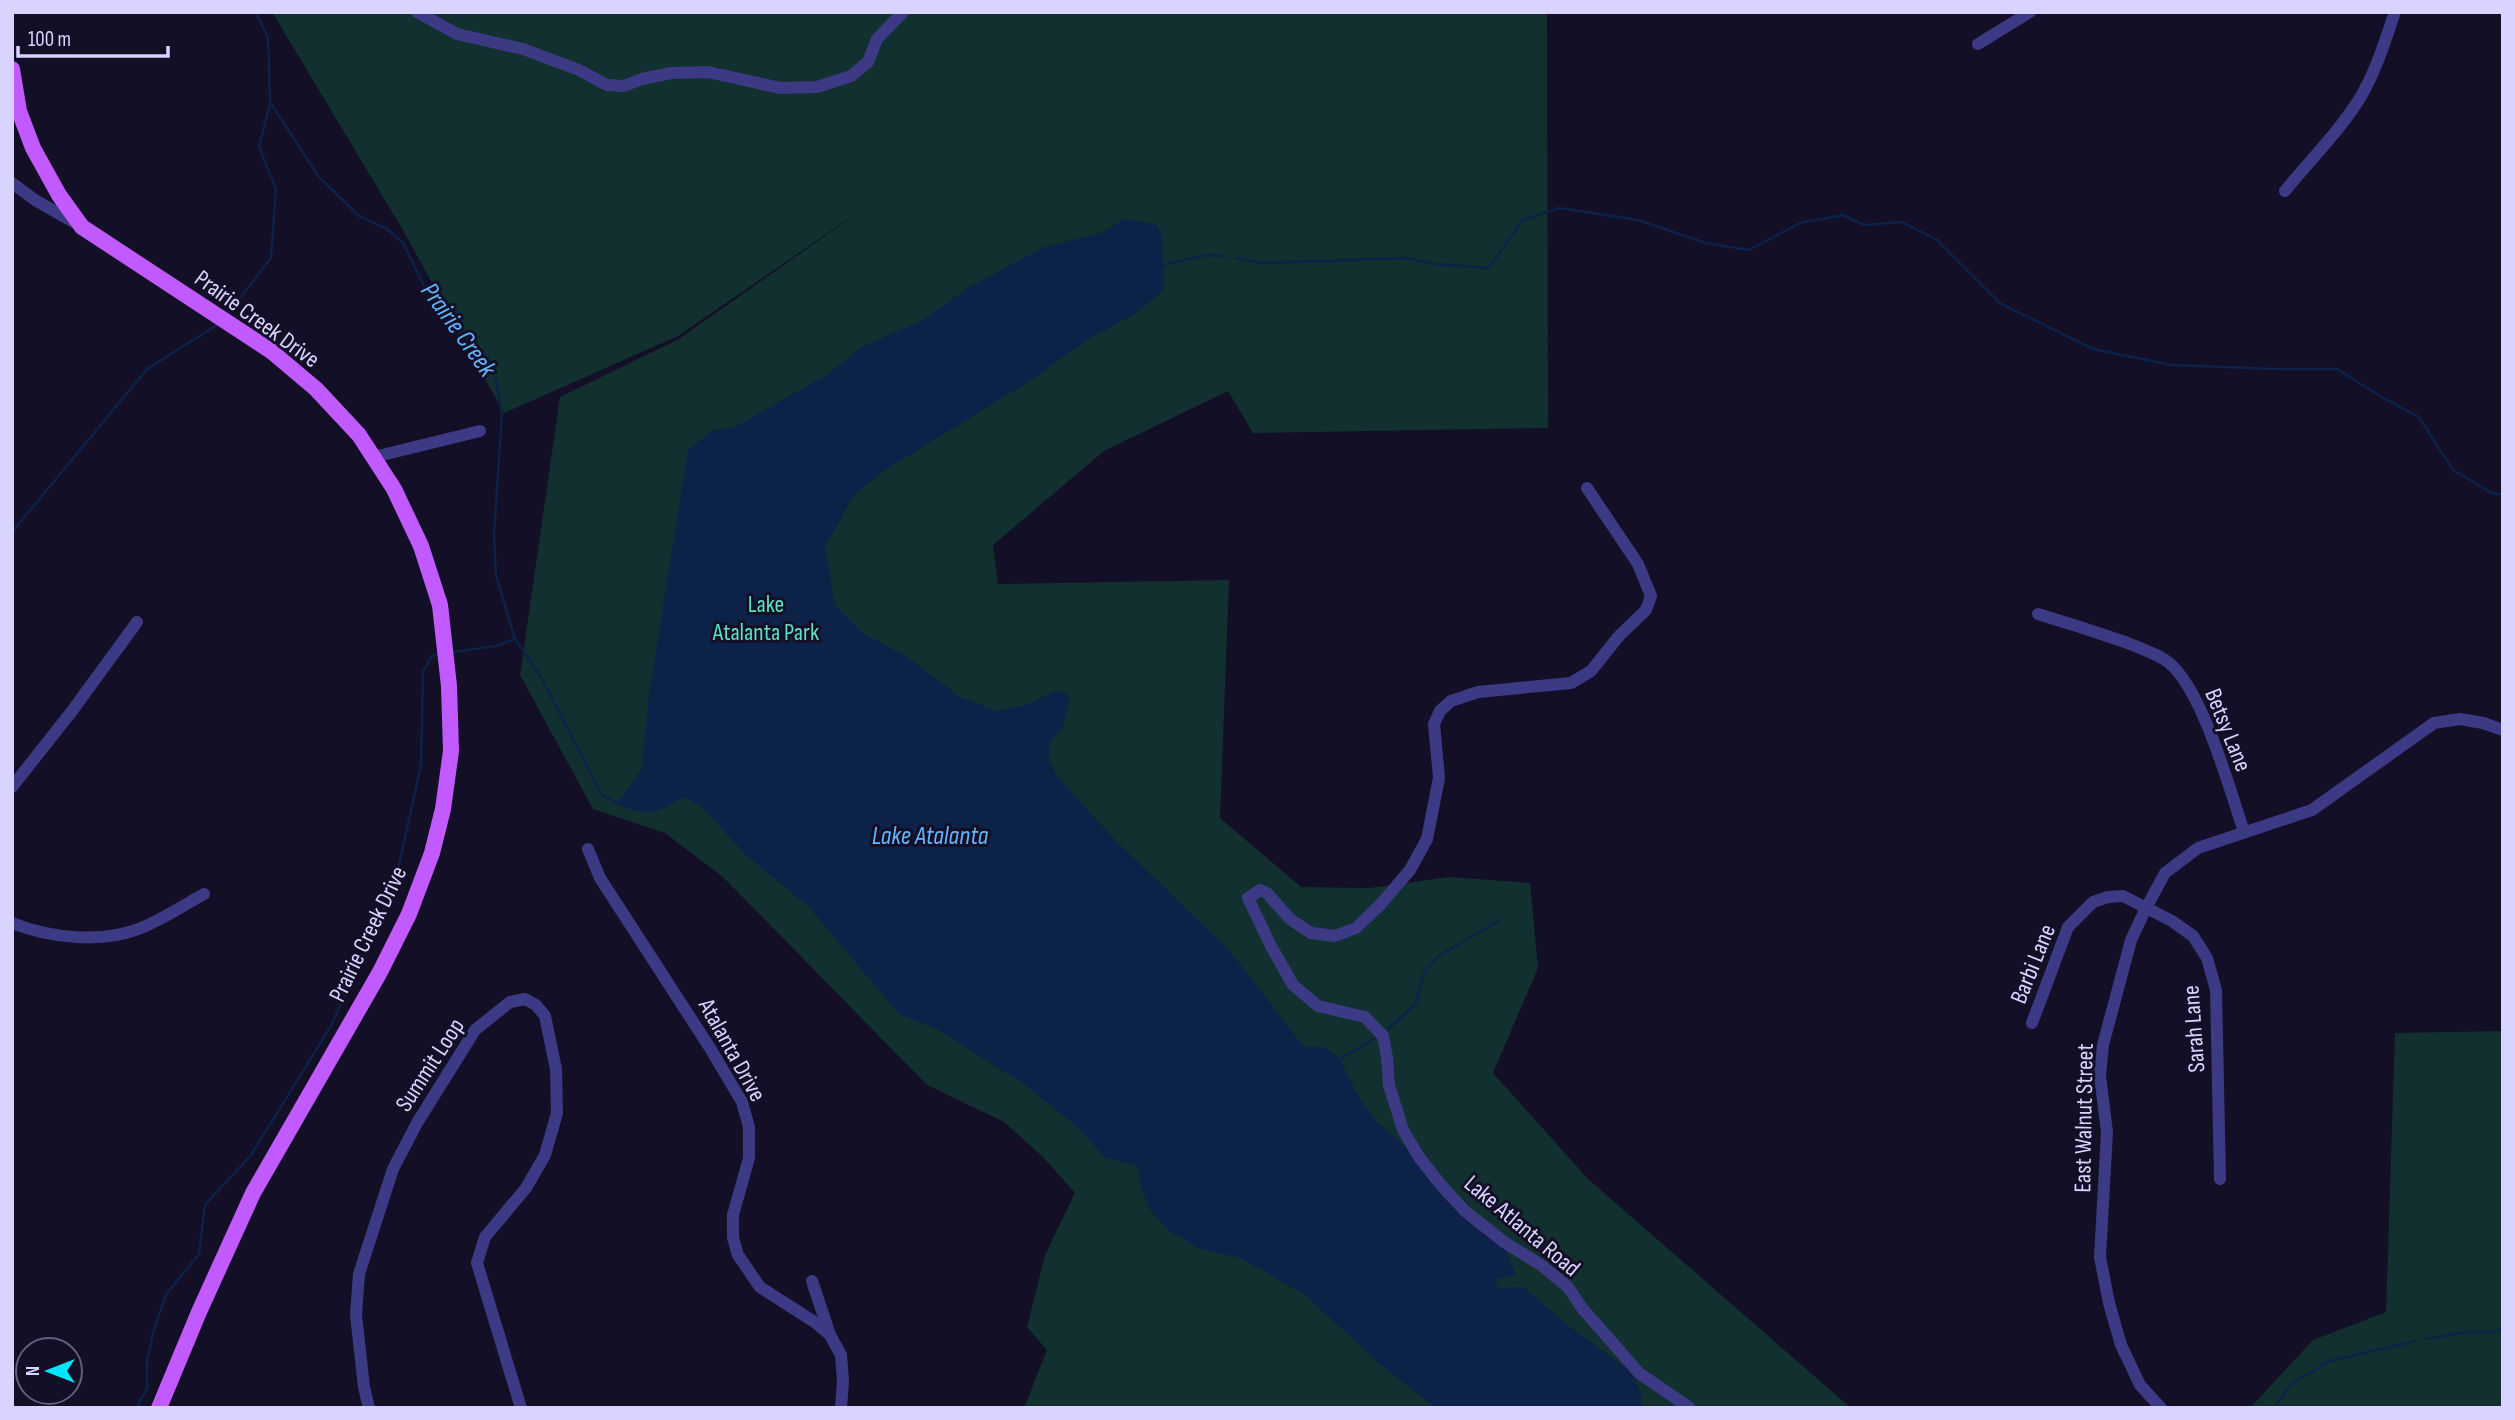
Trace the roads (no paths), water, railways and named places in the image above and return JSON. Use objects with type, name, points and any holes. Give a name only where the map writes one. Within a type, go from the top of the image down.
[{"type":"main road","name":"Prairie Creek Drive","points":[[12,69],[19,111],[33,148],[59,195],[82,227],[271,351],[316,389],[359,435],[394,489],[421,546],[440,605],[449,686],[451,738],[443,809],[432,853],[409,914],[380,972],[253,1193],[159,1408]]},
{"type":"street","points":[[417,12],[457,34],[523,49],[579,70],[607,85],[624,86],[671,73],[708,72],[780,88],[817,87],[851,76],[868,62],[877,39],[903,12]]},
{"type":"street","points":[[1978,44],[2030,12]]},
{"type":"street","points":[[2285,191],[2334,134],[2360,98],[2374,72],[2395,12]]},
{"type":"street","points":[[12,183],[35,200],[82,227]]},
{"type":"street","points":[[374,457],[480,431]]},
{"type":"street","name":"Lake Atlanta Road","points":[[1587,488],[1638,564],[1651,596],[1646,610],[1619,636],[1591,671],[1572,683],[1478,692],[1451,701],[1440,711],[1434,724],[1439,778],[1427,839],[1410,870],[1356,928],[1335,936],[1311,933],[1290,919],[1266,893],[1260,890],[1248,898],[1293,985],[1318,1006],[1366,1017],[1383,1036],[1389,1085],[1403,1130],[1419,1157],[1441,1185],[1465,1210],[1504,1242],[1541,1265],[1568,1287],[1582,1308],[1639,1373],[1690,1408]]},
{"type":"street","name":"Betsy Lane","points":[[2038,614],[2146,650],[2169,663],[2186,682],[2207,725],[2244,832]]},
{"type":"street","points":[[12,787],[72,711],[136,622]]},
{"type":"street","name":"East Walnut Street","points":[[2161,1408],[2140,1385],[2121,1345],[2100,1256],[2107,1132],[2100,1076],[2103,1045],[2131,940],[2146,908],[2165,873],[2198,848],[2312,810],[2434,723],[2460,719],[2503,730]]},
{"type":"street","name":"Atalanta Drive","points":[[588,849],[600,878],[704,1037],[742,1102],[749,1127],[749,1158],[733,1214],[733,1238],[738,1255],[760,1287],[816,1322],[830,1335]]},
{"type":"street","points":[[12,923],[33,931],[71,938],[121,933],[141,928],[204,894]]},
{"type":"street","name":"Barbi Lane","points":[[2032,1023],[2068,927],[2093,902],[2108,897],[2123,897],[2146,908]]},
{"type":"street","name":"Sarah Lane","points":[[2146,908],[2172,921],[2193,936],[2207,958],[2216,990],[2220,1179]]},
{"type":"street","name":"Summit Loop","points":[[369,1408],[356,1315],[359,1274],[393,1169],[417,1124],[475,1030],[510,1002],[525,999],[536,1005],[545,1016],[556,1069],[557,1112],[545,1156],[526,1188],[485,1237],[477,1263],[521,1408]]},
{"type":"street","points":[[812,1281],[830,1335],[841,1354],[841,1408]]},
{"type":"water","name":"Lake Atalanta","points":[[1124,219],[1156,224],[1162,235],[1164,290],[1139,311],[1089,339],[1025,384],[885,470],[854,495],[825,547],[835,605],[863,633],[907,657],[960,697],[997,711],[1026,705],[1056,691],[1065,693],[1070,698],[1063,727],[1049,743],[1049,761],[1057,776],[1118,843],[1229,950],[1304,1047],[1325,1047],[1340,1059],[1356,1092],[1374,1119],[1419,1158],[1444,1199],[1505,1249],[1516,1275],[1497,1279],[1495,1284],[1500,1289],[1523,1287],[1569,1326],[1626,1368],[1634,1377],[1641,1394],[1641,1408],[1436,1408],[1380,1364],[1304,1294],[1238,1257],[1200,1249],[1168,1230],[1150,1210],[1140,1184],[1138,1166],[1106,1158],[1074,1124],[1025,1085],[939,1030],[899,1014],[808,906],[747,856],[701,806],[682,797],[664,808],[650,812],[636,811],[616,804],[642,769],[649,695],[688,450],[713,430],[733,428],[828,374],[862,347],[923,320],[966,289],[1044,247],[1102,233]]},
{"type":"waterway","name":"Prairie Creek","points":[[255,12],[268,37],[270,102],[318,176],[359,216],[387,229],[403,243],[423,284],[451,325],[480,355],[496,380],[502,413],[494,534],[496,576],[515,639],[541,677],[602,795],[618,803]]},
{"type":"waterway","points":[[229,312],[271,258],[276,189],[259,147],[270,104]]},
{"type":"waterway","points":[[1236,258],[1260,263],[1406,258],[1435,264],[1489,268],[1523,220],[1559,208],[1638,220],[1706,243],[1749,250],[1800,223],[1843,215],[1864,225],[1902,222],[1936,239],[2000,303],[2093,349],[2172,365],[2337,369],[2419,417],[2453,470],[2492,493],[2503,495]]},
{"type":"waterway","points":[[1159,266],[1206,255],[1224,256]]},
{"type":"waterway","points":[[12,532],[147,369],[217,325]]},
{"type":"waterway","points":[[454,652],[496,646],[515,639]]},
{"type":"waterway","points":[[136,1408],[147,1389],[147,1362],[154,1329],[167,1293],[199,1254],[205,1205],[251,1155],[331,1026],[395,883],[421,765],[423,672],[432,656],[436,655]]},
{"type":"waterway","points":[[1388,1029],[1415,1005],[1425,971],[1440,955],[1500,920]]},
{"type":"waterway","points":[[1340,1059],[1374,1039]]},
{"type":"waterway","points":[[2426,1339],[2503,1329]]},
{"type":"waterway","points":[[2274,1408],[2292,1383],[2330,1361],[2415,1341]]},
{"type":"park label","name":"Lake Atalanta Park","points":[[766,618]]}]
